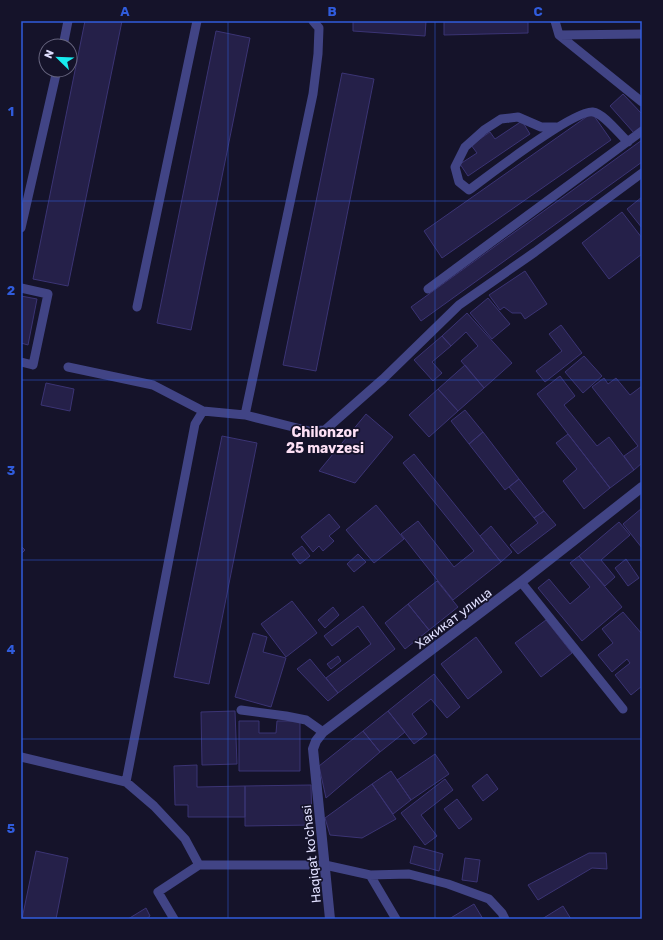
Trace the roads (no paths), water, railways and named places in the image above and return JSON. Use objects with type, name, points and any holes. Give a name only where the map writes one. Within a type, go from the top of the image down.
[{"type":"street","name":"Хакикат улица","points":[[317,786],[313,749],[316,741],[323,732],[642,488]]},
{"type":"street","name":"Haqiqat ko'chasi","points":[[317,786],[330,919]]},
{"type":"lane","points":[[65,38],[68,21]]},
{"type":"lane","points":[[137,307],[197,21]]},
{"type":"lane","points":[[245,415],[312,94],[318,54],[319,28],[313,21]]},
{"type":"lane","points":[[555,21],[559,35],[642,102]]},
{"type":"lane","points":[[559,35],[642,34]]},
{"type":"lane","points":[[21,228],[55,78]]},
{"type":"lane","points":[[556,127],[541,127],[518,117],[501,119],[484,130],[465,147],[455,167],[459,182],[469,190],[556,127],[583,113],[593,112],[600,115],[628,142]]},
{"type":"lane","points":[[428,289],[642,131]]},
{"type":"lane","points":[[68,367],[153,385],[203,410],[245,415],[309,431],[325,430],[383,379],[458,305],[535,252],[642,173]]},
{"type":"lane","points":[[21,288],[48,294],[33,365],[21,362]]},
{"type":"lane","points":[[126,782],[195,424],[203,410]]},
{"type":"lane","points":[[521,582],[623,709]]},
{"type":"lane","points":[[241,710],[306,720],[323,732]]},
{"type":"lane","points":[[21,757],[126,782],[154,806],[185,839],[199,865]]},
{"type":"lane","points":[[174,919],[158,892],[199,865],[325,865],[370,875],[409,874],[448,884],[489,899],[505,919]]},
{"type":"lane","points":[[370,875],[396,919]]},
{"type":"district","name":"Chilonzor 25 mavzesi","points":[[325,440]]}]
